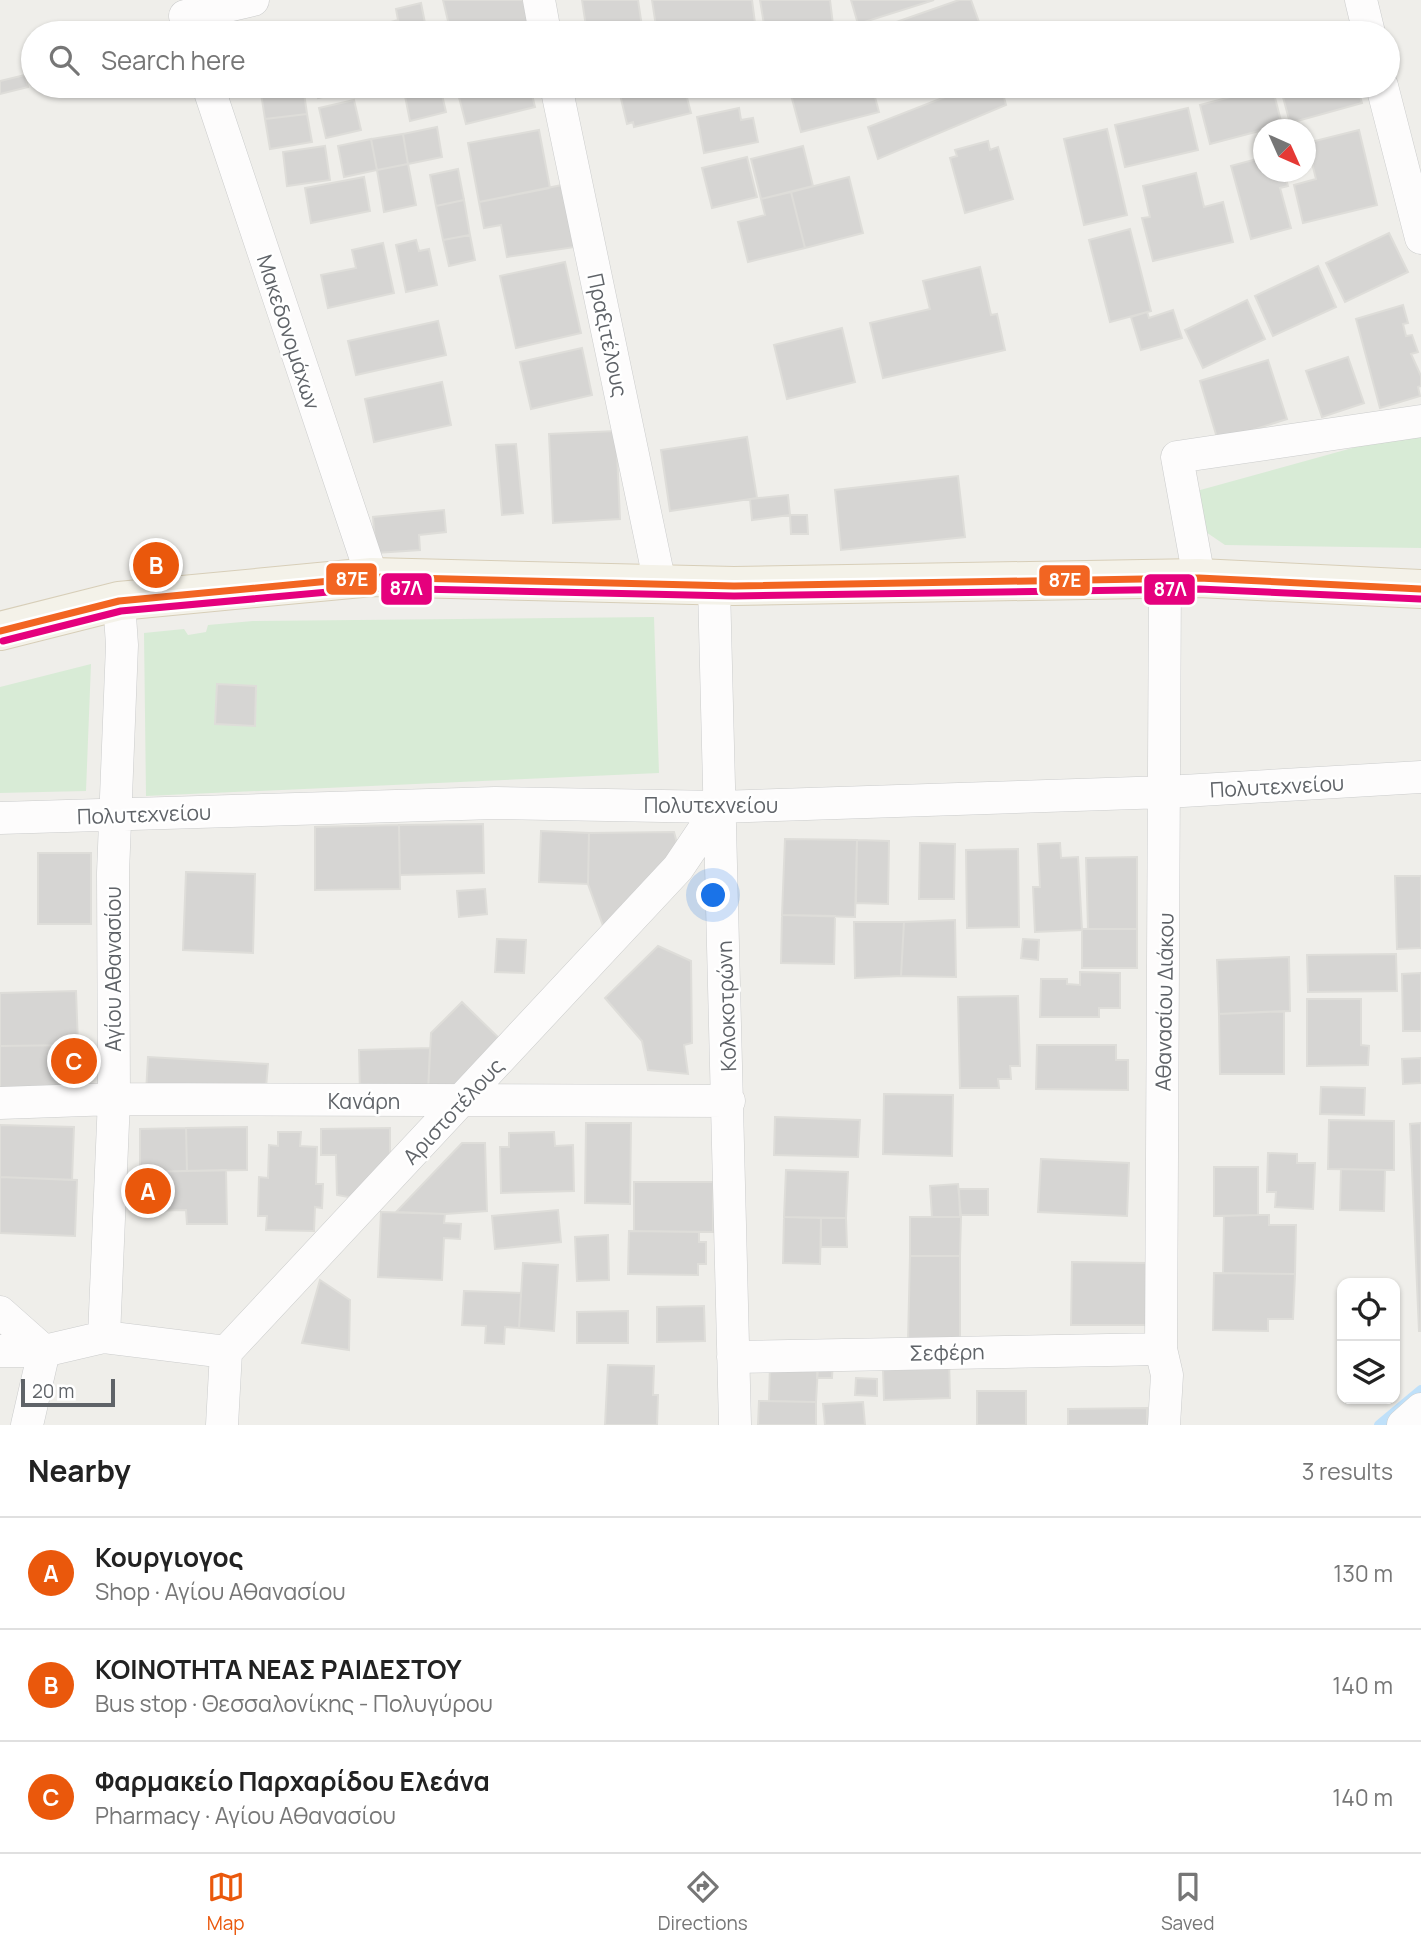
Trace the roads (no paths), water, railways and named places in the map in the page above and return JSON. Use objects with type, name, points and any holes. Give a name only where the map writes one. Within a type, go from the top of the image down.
[{"type":"main road","points":[[0,631],[119,600],[372,577],[714,586],[1182,577],[1421,589]]},
{"type":"street","points":[[186,16],[253,0]]},
{"type":"street","points":[[538,0],[542,21]]},
{"type":"street","points":[[1360,0],[1366,21]]},
{"type":"street","name":"Μακεδονομάχων","points":[[212,98],[372,577]]},
{"type":"street","name":"Πραξιτέλους","points":[[559,98],[660,584]]},
{"type":"street","points":[[1385,98],[1421,238]]},
{"type":"street","name":"Αθανασίου Διάκου","points":[[1164,1425],[1167,1375],[1161,1349],[1166,792],[1182,577],[1177,457],[1421,421]]},
{"type":"street","name":"Κολοκοτρώνη","points":[[714,586],[729,1101],[735,1425]]},
{"type":"street","name":"Αγίου Αθανασίου","points":[[104,1337],[114,1099],[115,816],[122,645],[119,600]]},
{"type":"street","name":"Πολυτεχνείου","points":[[0,818],[495,803],[719,807],[1166,792],[1421,777]]},
{"type":"street","name":"Αριστοτέλους","points":[[226,1352],[678,868],[719,807]]},
{"type":"street","name":"Κανάρη","points":[[0,1103],[114,1099],[729,1101]]},
{"type":"street","points":[[0,1312],[44,1351]]},
{"type":"street","points":[[0,1351],[44,1351],[104,1337],[226,1352],[222,1425]]},
{"type":"street","name":"Σεφέρη","points":[[733,1357],[1161,1349]]},
{"type":"street","points":[[27,1425],[44,1351]]},
{"type":"street","points":[[1403,1425],[1421,1409]]},
{"type":"waterway","points":[[1379,1425],[1421,1390]]},
{"type":"place","name":"ΚΟΙΝΟΤΗΤΑ ΝΕΑΣ ΡΑΙΔΕΣΤΟΥ","points":[[156,565]]},
{"type":"place","name":"Φαρμακείο Παρχαρίδου Ελεάνα","points":[[74,1061]]},
{"type":"place","name":"Κουργιογος","points":[[148,1191]]}]
